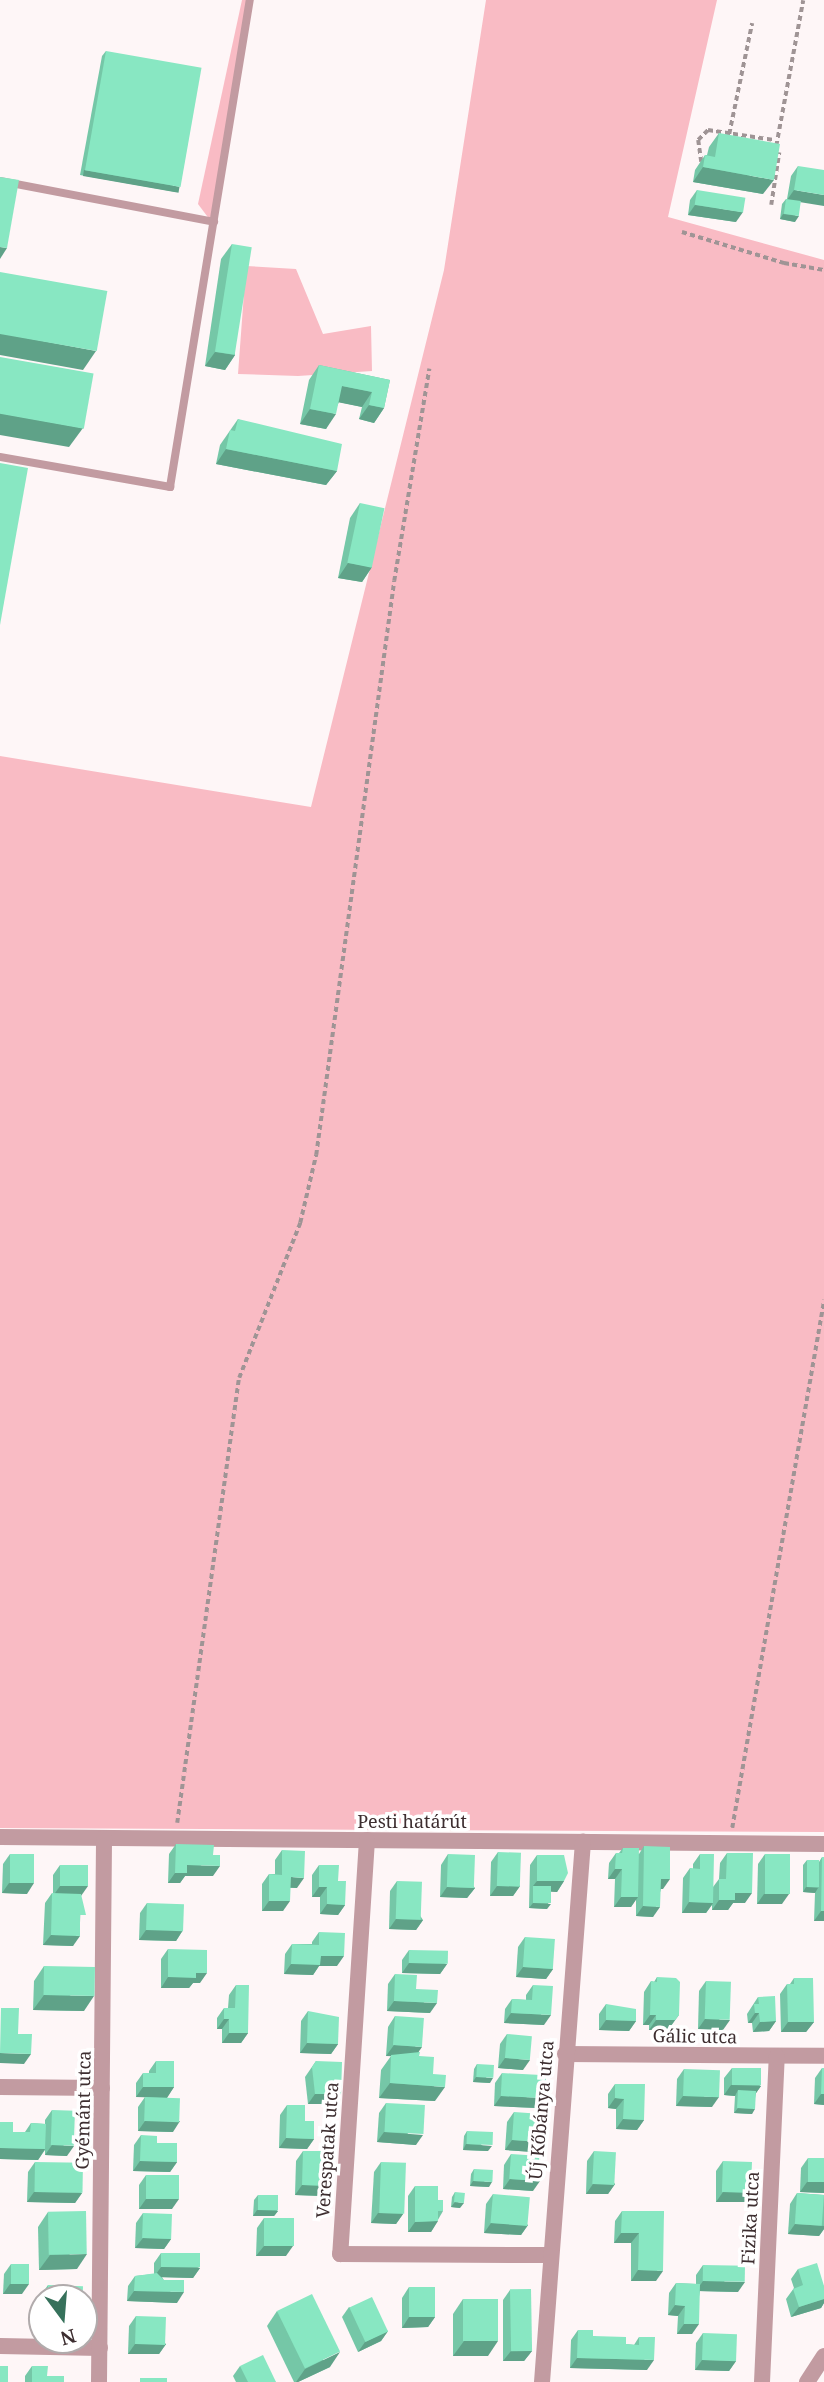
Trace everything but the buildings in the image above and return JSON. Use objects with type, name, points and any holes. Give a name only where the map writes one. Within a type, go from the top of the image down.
[{"type":"street","name":"Pesti határút","points":[[0,1837],[824,1844]]},
{"type":"street","name":"Gyémánt utca","points":[[99,2382],[104,1838]]},
{"type":"street","name":"Verespatak utca","points":[[367,1840],[340,2254],[549,2255]]},
{"type":"street","name":"Új Kőbánya utca","points":[[542,2382],[549,2255],[583,1842]]},
{"type":"street","name":"Gálic utca","points":[[565,2054],[824,2056]]},
{"type":"street","name":"Fizika utca","points":[[762,2382],[777,2056]]},
{"type":"street","points":[[0,2087],[102,2088]]},
{"type":"street","points":[[0,2346],[100,2348]]},
{"type":"street","points":[[807,2382],[824,2356]]},
{"type":"lane","points":[[0,457],[170,487],[250,0]]},
{"type":"lane","points":[[0,181],[214,222]]},
{"type":"path","points":[[771,205],[779,173],[774,141],[803,0]]},
{"type":"path","points":[[729,134],[752,23]]},
{"type":"path","points":[[701,162],[698,140],[708,130],[774,141]]},
{"type":"path","points":[[682,232],[784,263],[824,270]]},
{"type":"path","points":[[174,1839],[239,1378],[300,1223],[316,1155],[394,581],[429,369]]},
{"type":"path","points":[[725,1843],[735,1821],[824,1300]]},
{"type":"shaded area","points":[[242,0],[253,0],[210,220],[198,204]]},
{"type":"shaded area","points":[[486,0],[717,0],[668,217],[824,260],[824,1832],[0,1828],[0,756],[311,807],[444,270]]},
{"type":"shaded area","points":[[246,266],[296,269],[323,334],[371,326],[372,371],[298,376],[238,374]]}]
